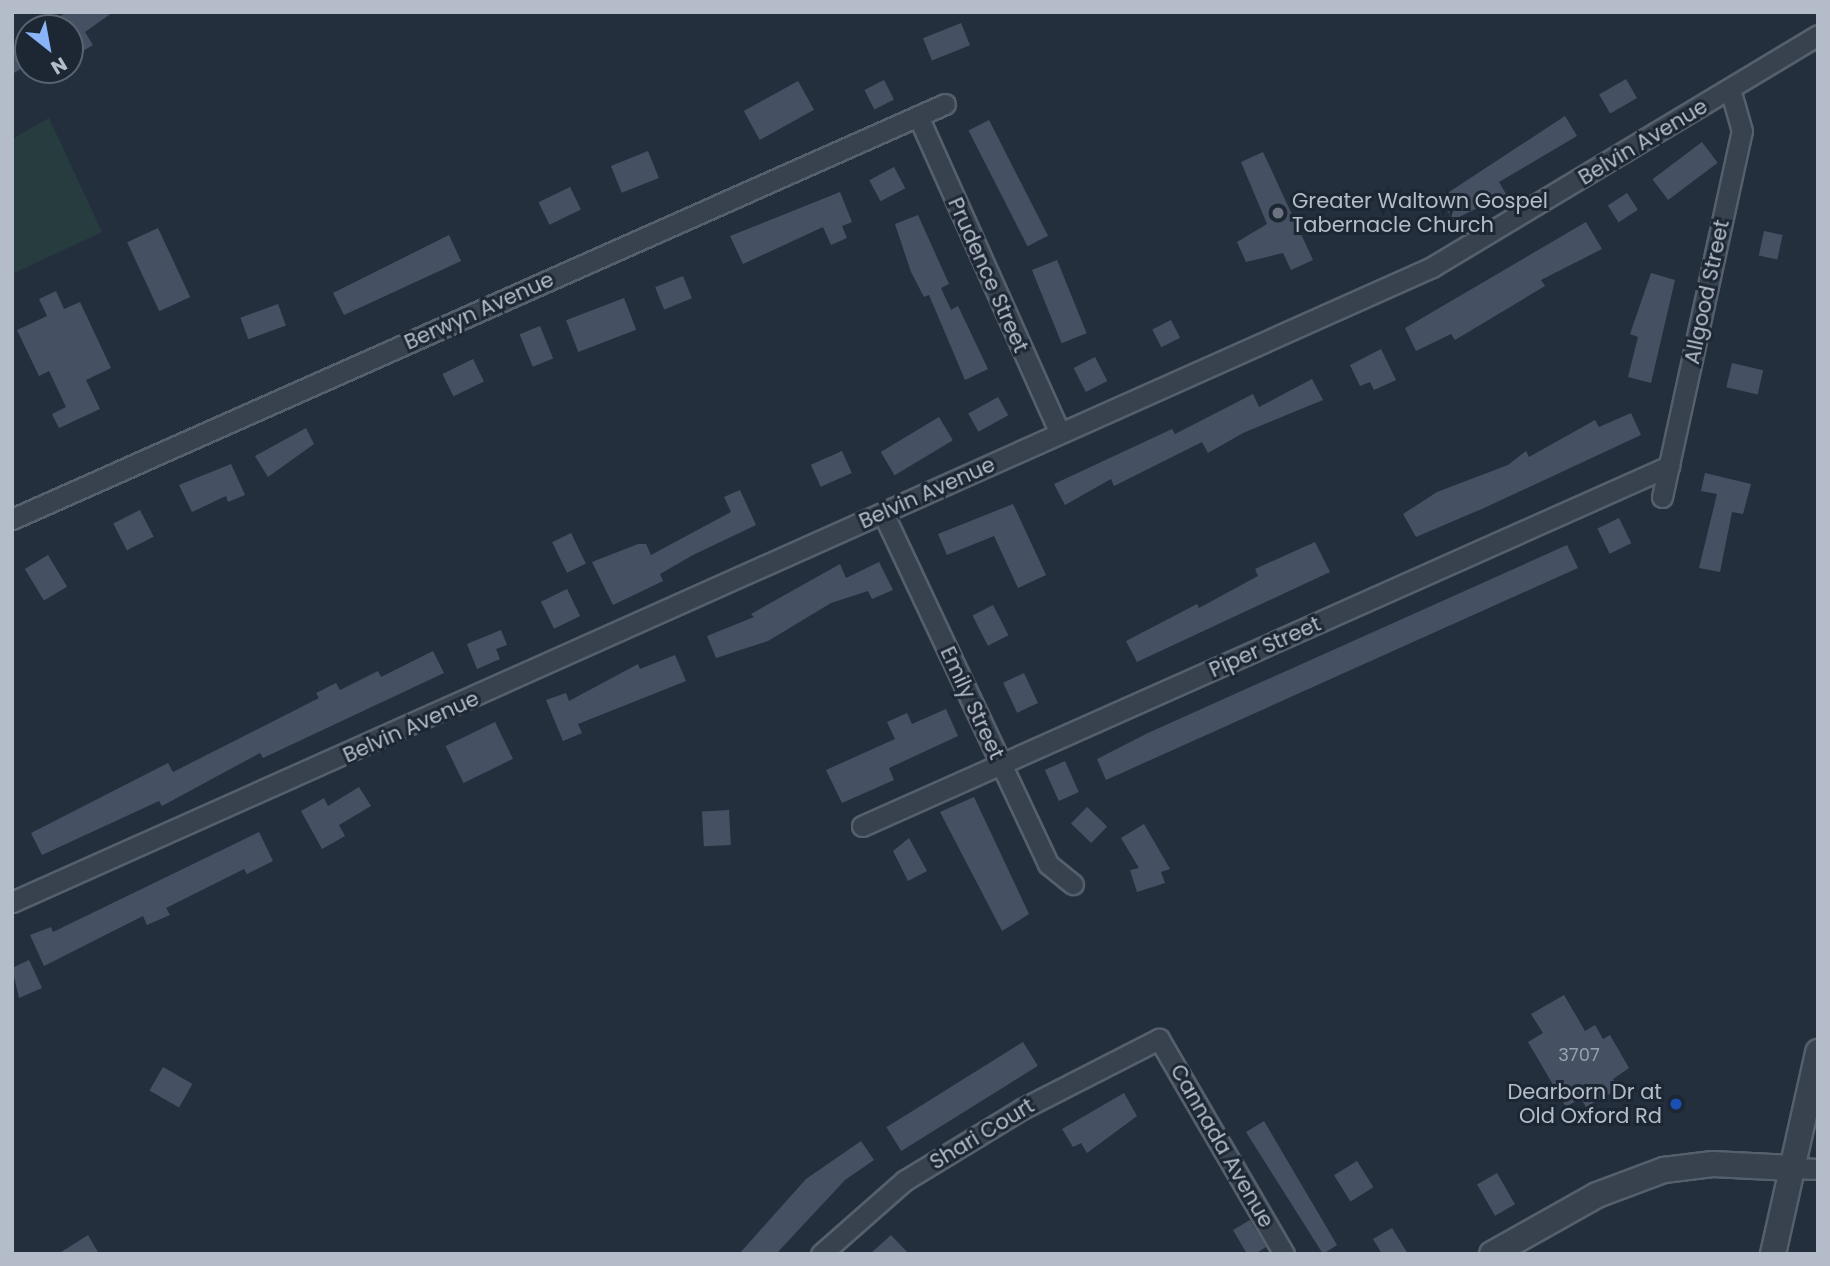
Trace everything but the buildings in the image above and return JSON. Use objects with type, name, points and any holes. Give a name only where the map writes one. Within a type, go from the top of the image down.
[{"type":"street","name":"Belvin Avenue","points":[[12,902],[1460,253],[1818,35]]},
{"type":"street","name":"Allgood Street","points":[[1662,497],[1742,131],[1730,89]]},
{"type":"street","name":"Berwyn Avenue","points":[[12,519],[945,104]]},
{"type":"street","name":"Prudence Street","points":[[918,116],[1060,433]]},
{"type":"street","name":"Piper Street","points":[[862,826],[999,761],[1031,752],[1669,466]]},
{"type":"street","name":"Emily Street","points":[[883,513],[1048,864],[1073,884]]},
{"type":"street","name":"Shari Court","points":[[821,1254],[904,1181],[1022,1109],[1159,1039]]},
{"type":"street","name":"Cannada Avenue","points":[[1159,1039],[1284,1254]]},
{"type":"street","points":[[1773,1254],[1818,1052]]},
{"type":"street","points":[[1492,1254],[1597,1195],[1664,1170],[1713,1164],[1818,1169]]},
{"type":"green space","points":[[49,118],[102,232],[12,274],[12,139]]},
{"type":"place","name":"Greater Waltown Gospel Tabernacle Church","points":[[1278,213]]},
{"type":"place","name":"Dearborn Dr at Old Oxford Rd","points":[[1676,1104]]}]
